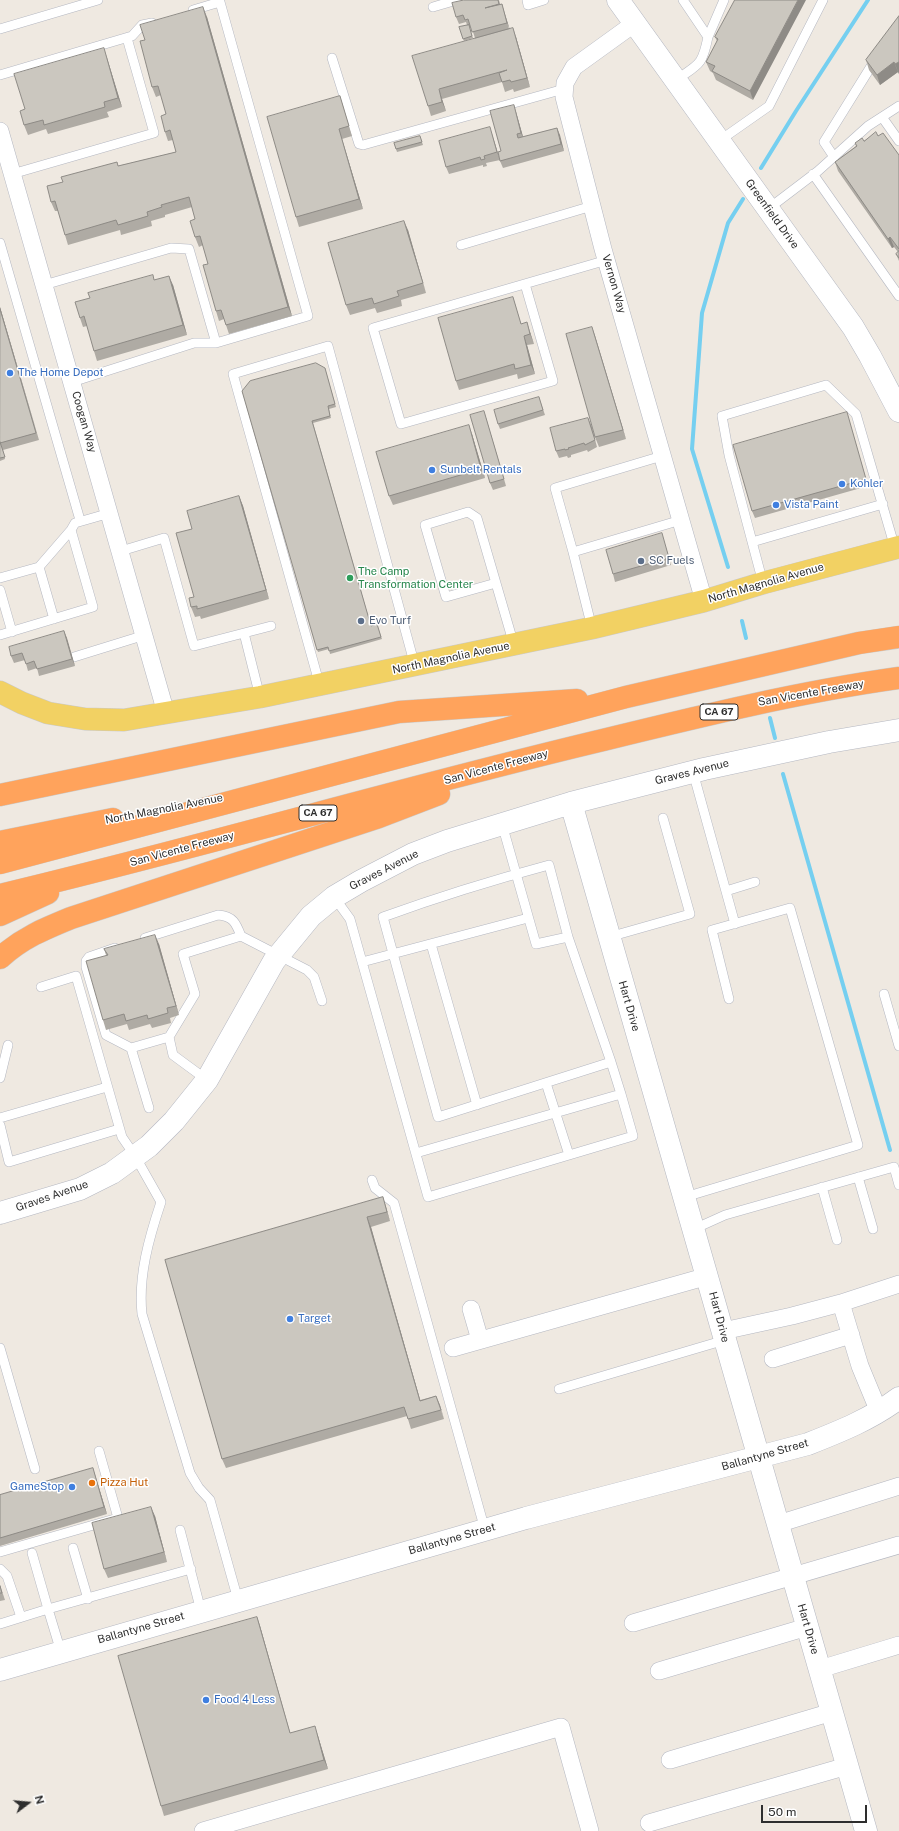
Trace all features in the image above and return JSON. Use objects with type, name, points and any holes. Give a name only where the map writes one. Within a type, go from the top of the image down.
[{"type":"highway","points":[[0,863],[626,697],[859,643],[899,637]]},
{"type":"highway","name":"San Vicente Freeway","points":[[96,872],[540,755],[755,703],[899,678]]},
{"type":"highway","points":[[0,795],[399,712],[626,697]]},
{"type":"highway","points":[[0,958],[31,935],[71,918],[379,817],[540,755]]},
{"type":"highway","name":"North Magnolia Avenue","points":[[0,842],[352,770]]},
{"type":"highway","points":[[0,894],[96,872]]},
{"type":"highway","points":[[0,915],[96,872]]},
{"type":"main road","points":[[618,0],[635,23]]},
{"type":"main road","name":"Greenfield Drive","points":[[635,23],[852,327],[882,376],[899,411]]},
{"type":"main road","name":"North Magnolia Avenue","points":[[0,692],[48,713],[86,720],[124,720],[320,686],[592,628],[704,601],[763,583],[897,547]]},
{"type":"main road","name":"Graves Avenue","points":[[0,1213],[80,1189],[112,1172],[148,1146],[174,1121],[207,1080],[274,961],[311,916],[334,897],[361,880],[413,854],[447,841],[571,803],[693,772],[829,742],[899,730]]},
{"type":"main road","name":"Hart Drive","points":[[571,803],[708,1276],[866,1831]]},
{"type":"main road","name":"Ballantyne Street","points":[[0,1670],[202,1610],[536,1515],[808,1444],[848,1429],[879,1412],[899,1398]]},
{"type":"street","points":[[564,89],[568,75],[574,67],[635,23]]},
{"type":"street","name":"Vernon Way","points":[[564,89],[564,97],[592,206],[704,601]]},
{"type":"street","name":"Coogan Way","points":[[0,131],[110,512],[166,713]]},
{"type":"street","points":[[453,1348],[708,1276]]},
{"type":"street","points":[[724,1335],[841,1303],[899,1284]]},
{"type":"street","points":[[841,1303],[860,1366],[879,1412]]},
{"type":"street","points":[[471,1309],[480,1340]]},
{"type":"street","points":[[773,1359],[851,1335]]},
{"type":"street","points":[[778,1524],[899,1486]]},
{"type":"street","points":[[633,1623],[899,1545]]},
{"type":"street","points":[[659,1671],[808,1627]]},
{"type":"street","points":[[820,1669],[899,1645]]},
{"type":"street","points":[[670,1760],[832,1712]]},
{"type":"street","points":[[203,1831],[561,1726],[590,1831]]},
{"type":"street","points":[[649,1823],[847,1766]]},
{"type":"lane","points":[[0,30],[98,0]]},
{"type":"lane","points":[[433,7],[457,0]]},
{"type":"lane","points":[[527,0],[528,5],[544,0]]},
{"type":"lane","points":[[683,0],[708,37]]},
{"type":"lane","points":[[676,80],[701,61],[704,56],[708,37],[724,0]]},
{"type":"lane","points":[[719,140],[769,106],[823,0]]},
{"type":"lane","points":[[72,382],[194,343],[216,343],[308,316],[220,2],[185,13]]},
{"type":"lane","points":[[0,75],[127,38],[132,36],[142,25],[164,19]]},
{"type":"lane","points":[[12,174],[154,133],[127,38]]},
{"type":"lane","points":[[834,157],[824,142],[878,55]]},
{"type":"lane","points":[[332,58],[358,144],[363,145],[564,89]]},
{"type":"lane","points":[[768,209],[834,157],[868,126],[899,106]]},
{"type":"lane","points":[[882,117],[899,141]]},
{"type":"lane","points":[[813,174],[899,296]]},
{"type":"lane","points":[[461,245],[592,206]]},
{"type":"lane","points":[[0,243],[80,520]]},
{"type":"lane","points":[[44,285],[171,248],[189,249],[216,343]]},
{"type":"lane","points":[[525,284],[553,381],[401,424],[373,328],[607,260]]},
{"type":"lane","points":[[320,686],[233,374],[328,346],[415,666]]},
{"type":"lane","points":[[763,583],[729,455],[722,416],[826,385],[856,414],[897,547]]},
{"type":"lane","points":[[592,628],[555,488],[662,456]]},
{"type":"lane","points":[[752,542],[883,504]]},
{"type":"lane","points":[[0,578],[40,567],[71,530],[75,523],[80,520],[110,512]]},
{"type":"lane","points":[[496,583],[446,597],[425,525],[468,512],[477,518],[496,583],[514,645]]},
{"type":"lane","points":[[573,552],[681,520]]},
{"type":"lane","points":[[0,635],[54,620],[93,607],[71,530]]},
{"type":"lane","points":[[121,551],[164,538],[194,646],[271,626]]},
{"type":"lane","points":[[40,567],[54,620]]},
{"type":"lane","points":[[0,590],[12,632]]},
{"type":"lane","points":[[244,633],[260,697]]},
{"type":"lane","points":[[74,657],[145,635]]},
{"type":"lane","points":[[693,772],[735,924]]},
{"type":"lane","points":[[609,937],[690,914],[663,818]]},
{"type":"lane","points":[[502,824],[536,944],[568,937]]},
{"type":"lane","points":[[334,897],[350,919],[428,1197],[634,1136],[611,1062],[568,937],[549,865],[449,893],[383,917],[438,1117],[611,1062]]},
{"type":"lane","points":[[726,891],[755,882]]},
{"type":"lane","points":[[685,1198],[858,1145],[790,908],[712,930],[729,999]]},
{"type":"lane","points":[[241,936],[183,954],[195,994],[169,1037],[131,1048],[106,1035],[86,967],[86,961],[89,957],[218,915],[228,917],[235,921],[241,936],[307,970],[314,977],[322,1001]]},
{"type":"lane","points":[[362,962],[528,918]]},
{"type":"lane","points":[[431,944],[477,1105]]},
{"type":"lane","points":[[41,987],[76,976],[122,1137],[135,1156],[161,1202],[150,1234],[144,1263],[140,1301],[142,1314],[190,1473],[199,1488],[210,1500],[238,1600]]},
{"type":"lane","points":[[884,994],[899,1046]]},
{"type":"lane","points":[[169,1037],[173,1055],[207,1080]]},
{"type":"lane","points":[[0,1078],[8,1045]]},
{"type":"lane","points":[[131,1048],[149,1108]]},
{"type":"lane","points":[[546,1083],[569,1155]]},
{"type":"lane","points":[[0,1118],[107,1087]]},
{"type":"lane","points":[[416,1153],[621,1094]]},
{"type":"lane","points":[[0,1125],[9,1162],[119,1129]]},
{"type":"lane","points":[[694,1229],[725,1215],[894,1167],[899,1185]]},
{"type":"lane","points":[[858,1177],[873,1229]]},
{"type":"lane","points":[[372,1180],[375,1188],[394,1203],[485,1530]]},
{"type":"lane","points":[[822,1187],[837,1240]]},
{"type":"lane","points":[[559,1389],[724,1335]]},
{"type":"lane","points":[[0,1348],[35,1469]]},
{"type":"lane","points":[[0,1552],[118,1518],[99,1451]]},
{"type":"lane","points":[[180,1530],[202,1610]]},
{"type":"lane","points":[[73,1548],[88,1599]]},
{"type":"lane","points":[[32,1553],[61,1652]]},
{"type":"lane","points":[[0,1569],[7,1576],[21,1617]]},
{"type":"lane","points":[[0,1624],[191,1569]]},
{"type":"building","points":[[464,0],[498,0],[499,4],[485,8],[502,4],[507,23],[472,32],[468,19],[465,20],[463,15],[456,17],[452,3]]},
{"type":"building","points":[[735,0],[798,0],[750,91],[712,71],[715,66],[706,62],[718,39],[715,37]]},
{"type":"building","points":[[203,7],[288,307],[226,325],[221,310],[216,311],[203,265],[208,264],[200,236],[195,237],[190,221],[195,219],[189,197],[161,205],[162,207],[147,212],[148,216],[118,225],[116,220],[65,235],[55,201],[51,202],[47,186],[63,182],[61,177],[117,162],[118,166],[176,152],[170,130],[165,132],[161,116],[166,114],[158,86],[152,87],[140,41],[145,40],[140,25]]},
{"type":"building","points":[[899,16],[899,62],[895,64],[894,62],[877,75],[866,60]]},
{"type":"building","points":[[469,25],[472,36],[463,39],[459,27]]},
{"type":"building","points":[[513,28],[527,78],[511,82],[510,80],[502,82],[499,73],[507,70],[439,89],[442,102],[428,106],[412,56]]},
{"type":"building","points":[[104,48],[118,98],[104,102],[105,107],[44,125],[43,120],[24,125],[20,111],[25,109],[14,74]]},
{"type":"building","points":[[340,96],[349,126],[339,129],[359,199],[296,217],[267,117]]},
{"type":"building","points":[[514,105],[521,133],[517,134],[518,138],[557,128],[561,144],[500,161],[498,152],[501,151],[490,111]]},
{"type":"building","points":[[490,127],[497,152],[484,156],[485,159],[481,160],[480,157],[446,167],[439,141]]},
{"type":"building","points":[[876,132],[878,136],[883,133],[899,155],[899,249],[890,237],[888,239],[835,162],[857,146],[855,143],[862,138],[864,141]]},
{"type":"building","points":[[420,136],[422,142],[396,149],[394,143]]},
{"type":"building","points":[[404,221],[423,283],[397,291],[399,296],[374,304],[372,298],[346,305],[328,243]]},
{"type":"building","points":[[899,251],[899,258],[896,254]]},
{"type":"building","points":[[153,275],[154,280],[169,276],[183,325],[94,351],[84,316],[80,318],[75,302],[90,298],[88,293]]},
{"type":"building","points":[[513,297],[521,324],[527,322],[530,334],[524,336],[531,365],[515,369],[514,364],[456,381],[438,318]]},
{"type":"building","name":"The Home Depot","points":[[0,309],[36,433],[0,443]]},
{"type":"building","points":[[592,327],[623,430],[595,437],[566,334]]},
{"type":"building","points":[[316,363],[325,368],[335,404],[328,406],[330,416],[312,421],[371,626],[377,624],[381,637],[329,651],[328,647],[317,650],[242,391],[250,381]]},
{"type":"building","points":[[539,397],[543,410],[498,424],[494,410]]},
{"type":"building","points":[[484,411],[504,479],[490,483],[470,415]]},
{"type":"building","points":[[847,412],[866,479],[752,511],[733,445]]},
{"type":"building","points":[[588,418],[595,440],[585,445],[584,443],[568,448],[569,449],[556,451],[550,428]]},
{"type":"building","name":"Sunbelt Rentals","points":[[469,425],[481,469],[389,496],[376,452]]},
{"type":"building","points":[[0,442],[5,457],[0,458]]},
{"type":"building","points":[[239,496],[266,590],[197,609],[197,606],[191,607],[189,598],[194,597],[176,533],[192,529],[187,511]]},
{"type":"building","points":[[662,533],[669,558],[613,574],[606,550]]},
{"type":"building","points":[[64,631],[72,659],[37,669],[34,661],[26,664],[22,653],[11,656],[9,647]]},
{"type":"building","points":[[155,935],[176,1006],[167,1008],[168,1013],[148,1019],[147,1015],[126,1021],[124,1014],[103,1020],[86,961],[108,955],[104,949]]},
{"type":"building","name":"Target","points":[[383,1197],[387,1212],[367,1217],[420,1401],[436,1396],[441,1410],[408,1419],[404,1407],[222,1459],[165,1260]]},
{"type":"building","points":[[93,1468],[104,1507],[0,1538],[0,1495]]},
{"type":"building","points":[[151,1507],[164,1552],[104,1569],[92,1523]]},
{"type":"building","name":"Food 4 Less","points":[[257,1617],[290,1733],[315,1726],[324,1760],[161,1806],[118,1656]]},
{"type":"waterway","points":[[761,168],[868,0]]},
{"type":"waterway","points":[[728,567],[692,449],[702,313],[728,223],[743,199]]},
{"type":"waterway","points":[[742,621],[746,638]]},
{"type":"waterway","points":[[770,718],[775,738]]},
{"type":"waterway","points":[[783,774],[890,1150]]},
{"type":"place","name":"The Home Depot","points":[[10,373]]},
{"type":"place","name":"Sunbelt Rentals","points":[[432,470]]},
{"type":"place","name":"Kohler","points":[[842,484]]},
{"type":"place","name":"Vista Paint","points":[[776,505]]},
{"type":"place","name":"SC Fuels","points":[[641,561]]},
{"type":"place","name":"The Camp Transformation Center","points":[[350,578]]},
{"type":"place","name":"Evo Turf","points":[[361,621]]},
{"type":"place","name":"Target","points":[[290,1319]]},
{"type":"place","name":"Pizza Hut","points":[[92,1483]]},
{"type":"place","name":"GameStop","points":[[72,1487]]},
{"type":"place","name":"Food 4 Less","points":[[206,1700]]}]
